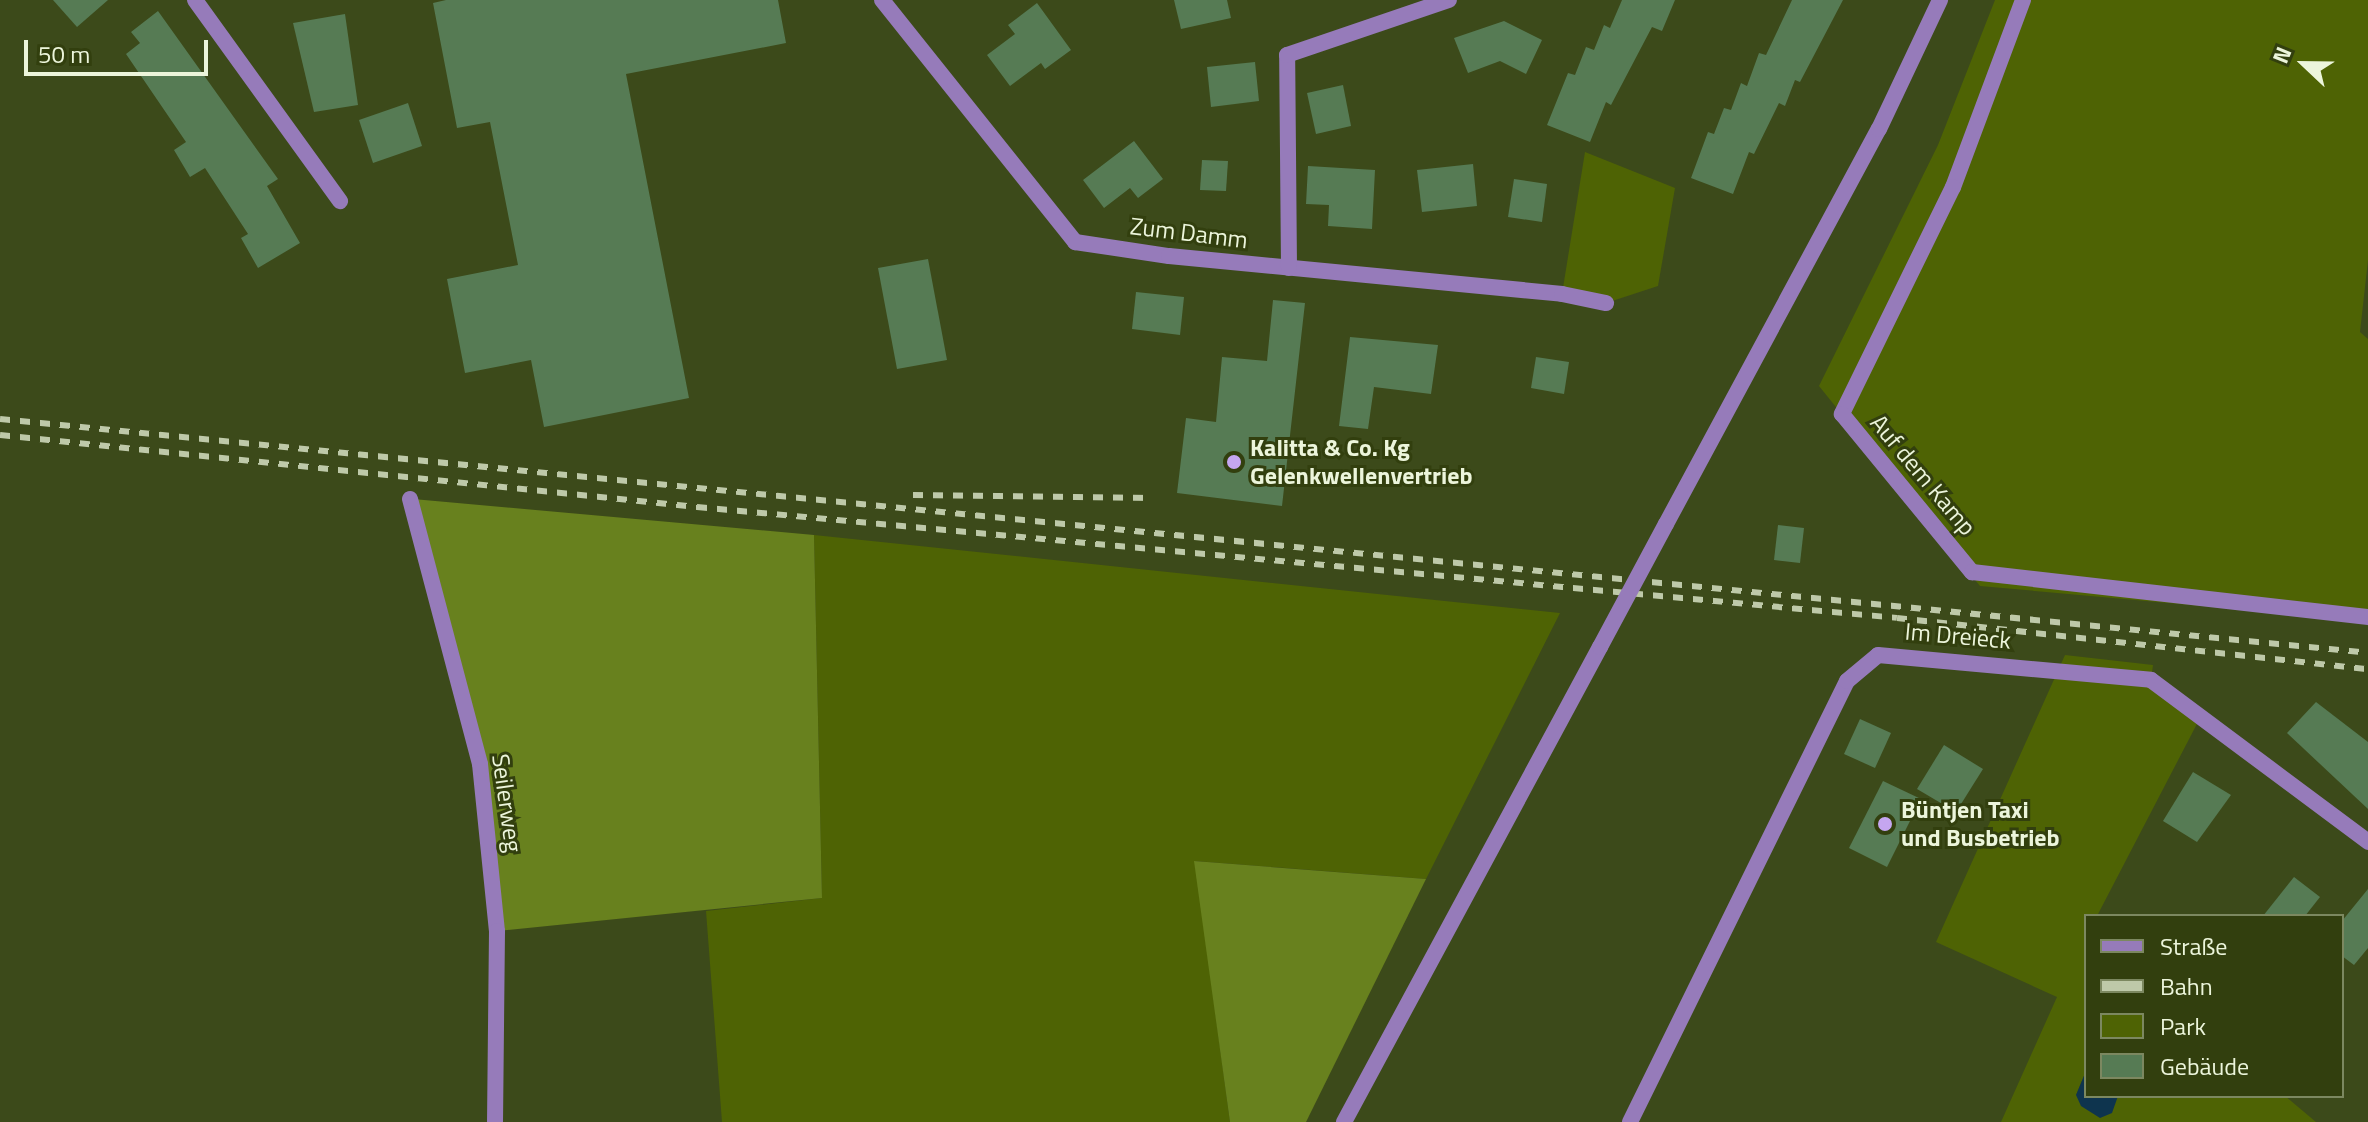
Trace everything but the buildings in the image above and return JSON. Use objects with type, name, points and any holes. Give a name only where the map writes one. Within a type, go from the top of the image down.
[{"type":"street","points":[[195,0],[340,201]]},
{"type":"street","name":"Zum Damm","points":[[882,0],[1075,242],[1289,268],[1562,294],[1606,303]]},
{"type":"street","points":[[1289,268],[1287,55],[1449,0]]},
{"type":"street","points":[[1344,1122],[1879,129],[1940,0]]},
{"type":"street","name":"Auf dem Kamp","points":[[2023,0],[1953,187],[1842,414],[1972,572],[2368,617]]},
{"type":"street","name":"Seilerweg","points":[[410,499],[480,764],[497,931],[495,1122]]},
{"type":"street","name":"Im Dreieck","points":[[1630,1122],[1847,681],[1878,655],[2151,680],[2368,842]]},
{"type":"green space","points":[[1995,0],[2368,0],[2368,260],[2360,332],[2368,339],[2368,621],[1980,586],[1819,386],[1938,145]]},
{"type":"green space","points":[[1585,152],[1675,188],[1658,286],[1606,303],[1562,294]]},
{"type":"green space","points":[[413,499],[814,535],[822,898],[497,931],[480,764]]},
{"type":"green space","points":[[814,535],[1560,613],[1426,879],[1195,861],[1230,1122],[722,1122],[706,911],[822,898]]},
{"type":"green space","points":[[2065,655],[2153,665],[2151,680],[2199,720],[2098,914],[2084,914],[2084,1076],[2076,1095],[2084,1095],[2084,1098],[2287,1098],[2316,1122],[2001,1122],[2057,997],[1936,942]]},
{"type":"green space","points":[[1194,861],[1426,879],[1306,1122],[1230,1122]]},
{"type":"water","points":[[2084,1076],[2084,1098],[2117,1098],[2112,1113],[2100,1118],[2081,1106],[2076,1095]]},
{"type":"railway","points":[[0,419],[2368,653]]},
{"type":"railway","points":[[0,435],[697,507],[1897,618],[2368,669]]},
{"type":"railway","points":[[913,495],[1153,498]]},
{"type":"place","name":"Kalitta & Co. Kg Gelenkwellenvertrieb","points":[[1234,462]]},
{"type":"place","name":"Büntjen Taxi und Busbetrieb","points":[[1885,824]]}]
